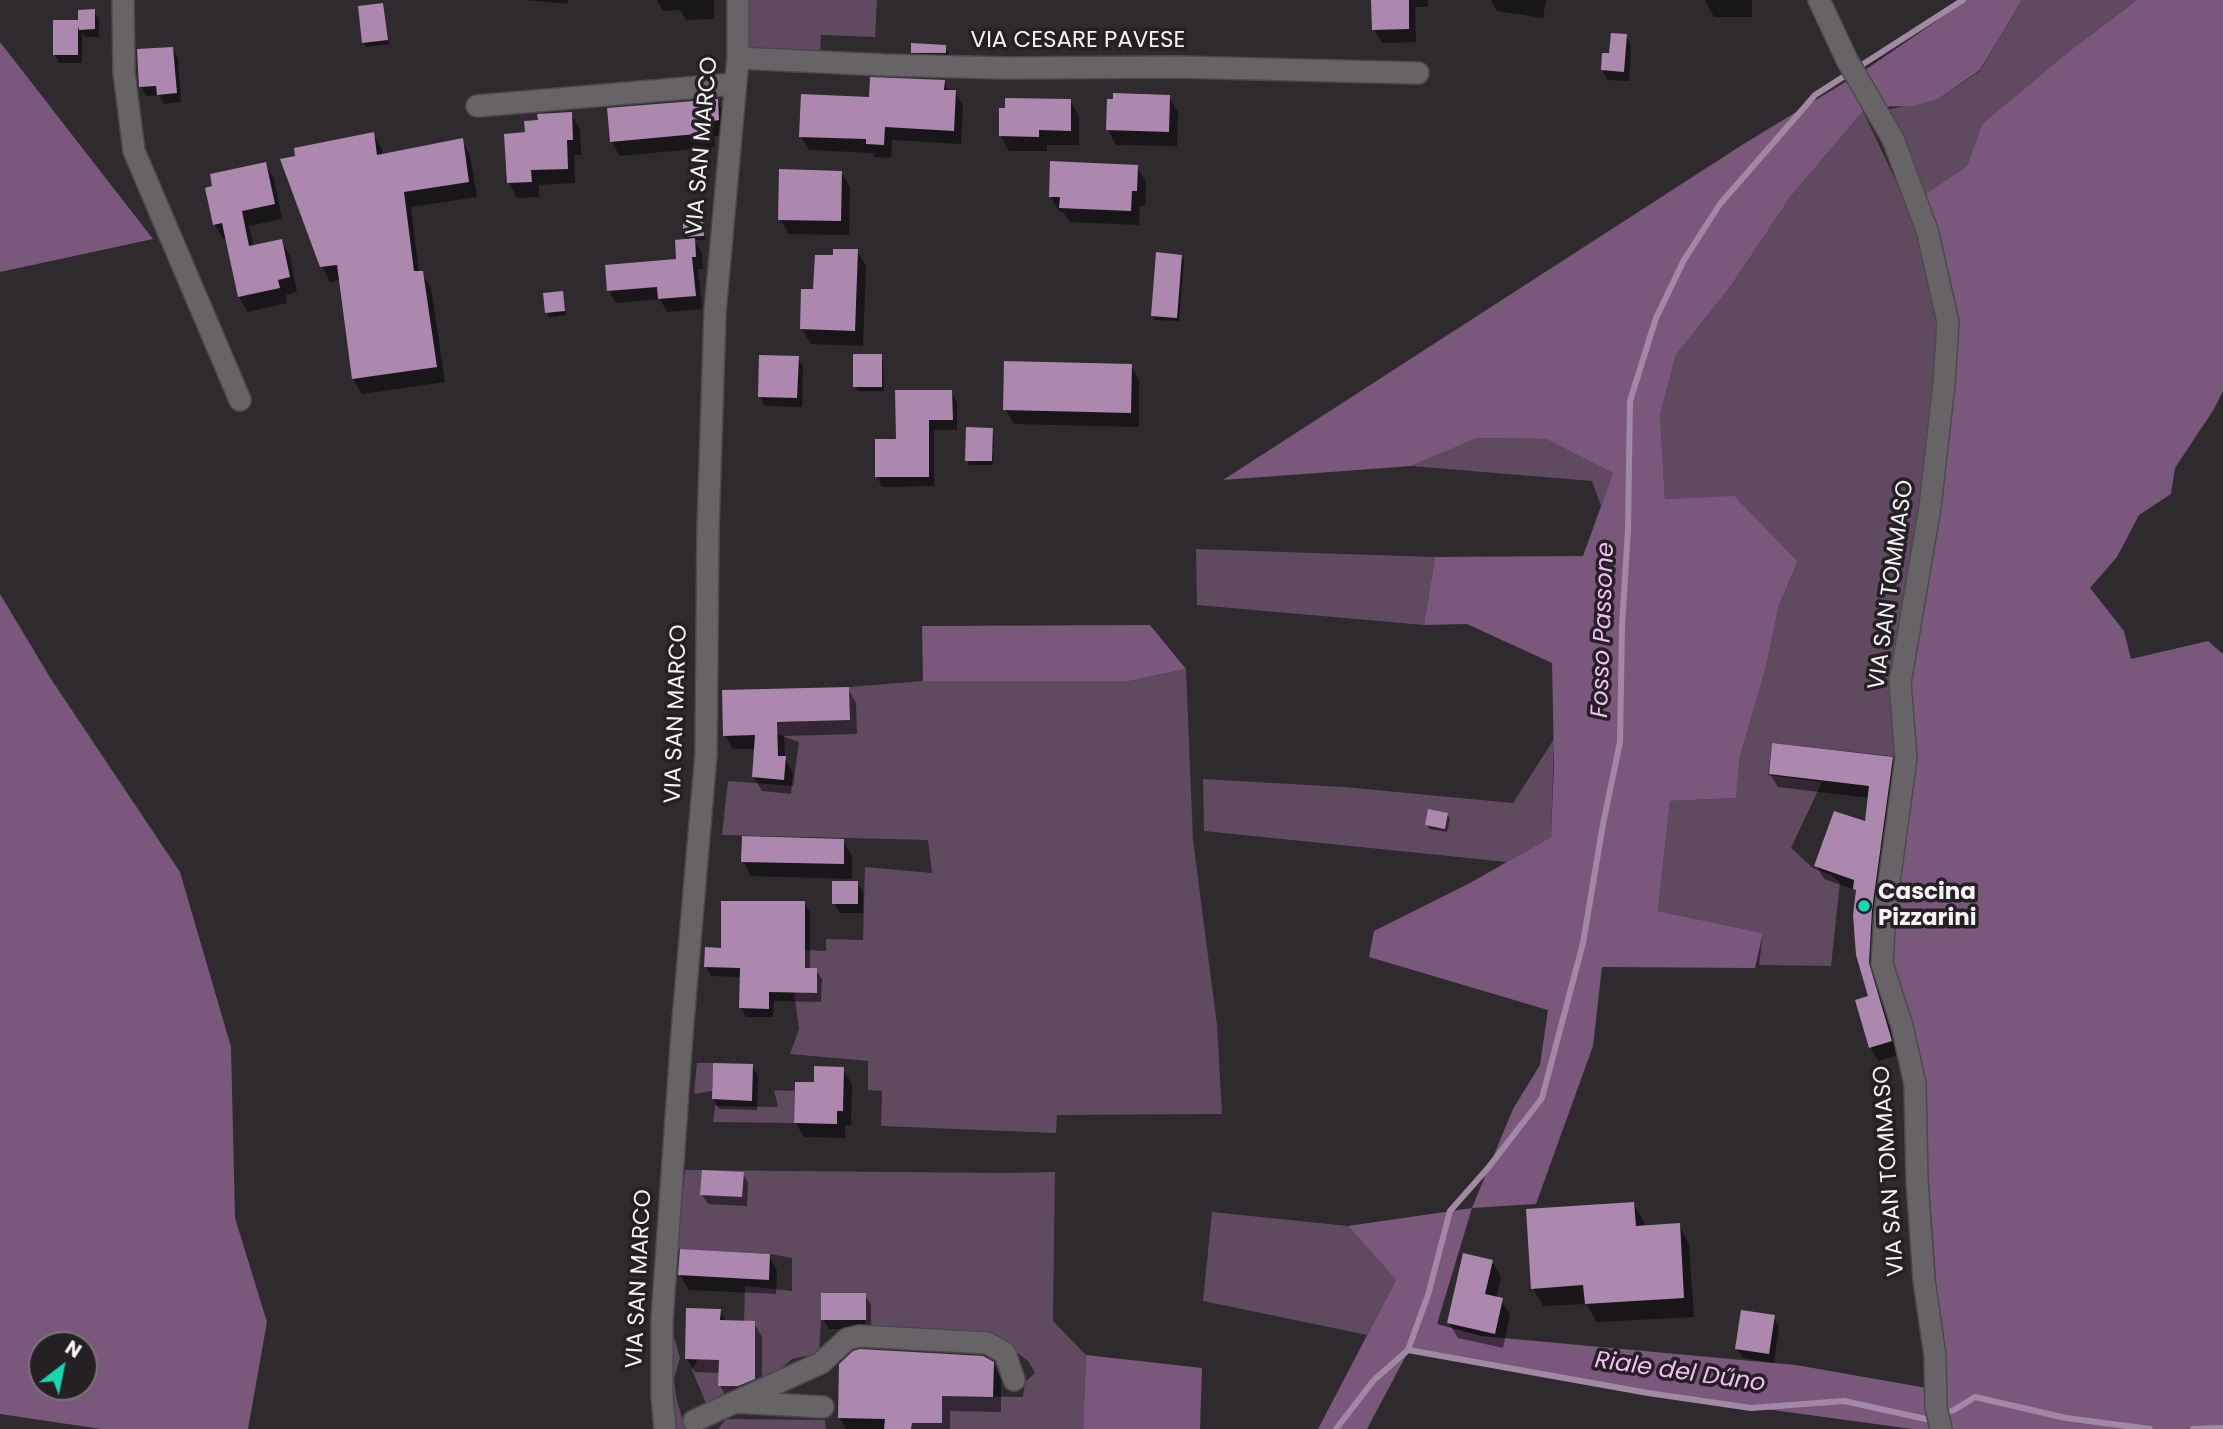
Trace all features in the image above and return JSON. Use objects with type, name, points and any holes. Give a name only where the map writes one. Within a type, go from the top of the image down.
[{"type":"street","points":[[123,0],[124,73],[134,151],[240,400]]},
{"type":"street","name":"VIA SAN MARCO","points":[[665,1429],[662,1320],[682,1033],[706,754],[708,529],[715,313],[738,58],[738,0]]},
{"type":"street","name":"VIA SAN TOMMASO","points":[[1819,0],[1847,60],[1893,139],[1927,230],[1948,322],[1930,507],[1900,683],[1906,758],[1885,912],[1882,964],[1902,1026],[1915,1084],[1917,1180],[1924,1280],[1935,1356],[1938,1419]]},
{"type":"street","name":"VIA CESARE PAVESE","points":[[738,58],[1006,68],[1179,67],[1418,73]]},
{"type":"street","points":[[477,106],[734,84]]},
{"type":"street","points":[[694,1421],[821,1363],[847,1339],[860,1336],[986,1343],[1005,1353],[1014,1380]]},
{"type":"street","points":[[735,1402],[823,1406]]},
{"type":"shaded area","points":[[750,0],[877,0],[875,37],[821,35],[820,58],[748,55]]},
{"type":"shaded area","points":[[1967,0],[2022,0],[1980,70],[1938,99],[1913,106],[1868,107],[1852,79]]},
{"type":"shaded area","points":[[2022,0],[2137,0],[2067,53],[1982,124],[1967,166],[1911,204],[1867,114],[1938,99],[1980,71]]},
{"type":"shaded area","points":[[2137,0],[2223,0],[2223,391],[2175,468],[2171,494],[2139,515],[2117,557],[2090,588],[2124,631],[2131,659],[2208,641],[2223,654],[2223,1429],[1912,1429],[1648,1393],[1409,1350],[1367,1429],[1318,1429],[1396,1280],[1348,1226],[1472,1208],[1437,1324],[1481,1336],[1796,1365],[1944,1391],[1921,1075],[1886,964],[1903,684],[1943,322],[1911,204],[1967,166],[1982,124],[2067,53]]},
{"type":"shaded area","points":[[0,42],[153,239],[0,272]]},
{"type":"shaded area","points":[[1847,81],[1863,111],[1791,196],[1730,287],[1676,355],[1660,415],[1665,499],[1734,496],[1798,562],[1779,605],[1765,671],[1740,756],[1736,798],[1670,801],[1658,911],[1763,933],[1755,968],[1602,967],[1593,1046],[1536,1204],[1472,1208],[1513,1109],[1540,1065],[1548,1010],[1369,957],[1374,931],[1470,883],[1551,837],[1554,763],[1552,663],[1467,624],[1424,625],[1435,557],[1583,556],[1613,473],[1546,439],[1477,438],[1411,466],[1223,480],[1742,145]]},
{"type":"shaded area","points":[[1863,111],[1918,228],[1940,322],[1899,757],[1772,743],[1768,775],[1822,782],[1791,848],[1813,868],[1840,882],[1831,966],[1759,965],[1763,933],[1658,911],[1670,801],[1736,798],[1740,756],[1765,671],[1779,605],[1798,563],[1724,497],[1665,499],[1660,415],[1676,355],[1730,287],[1791,196]]},
{"type":"shaded area","points":[[1477,438],[1546,439],[1613,473],[1601,506],[1592,481],[1411,466]]},
{"type":"shaded area","points":[[1196,549],[1435,557],[1424,625],[1197,605]]},
{"type":"shaded area","points":[[0,594],[51,679],[180,872],[231,1047],[235,1218],[267,1322],[248,1429],[101,1429],[0,1414]]},
{"type":"shaded area","points":[[1150,625],[1186,669],[1129,681],[923,681],[922,626]]},
{"type":"shaded area","points":[[1186,669],[1193,840],[1217,1025],[1222,1114],[1057,1115],[1056,1133],[881,1126],[882,1091],[868,1090],[868,1061],[790,1054],[799,1029],[794,992],[817,993],[817,969],[767,967],[767,948],[826,951],[826,939],[863,940],[865,867],[932,873],[928,840],[722,835],[728,781],[793,786],[799,742],[777,734],[777,722],[850,720],[849,687],[923,681],[1129,681]]},
{"type":"shaded area","points":[[1554,739],[1551,837],[1507,862],[1204,831],[1203,779],[1344,787],[1513,803]]},
{"type":"shaded area","points":[[697,1063],[713,1063],[712,1091],[694,1094]]},
{"type":"shaded area","points":[[774,1090],[794,1091],[794,1123],[713,1122],[715,1106],[778,1107]]},
{"type":"shaded area","points":[[685,1170],[1055,1172],[1053,1321],[1086,1355],[1083,1429],[911,1429],[912,1423],[942,1423],[942,1396],[1023,1397],[1025,1382],[1035,1373],[1029,1362],[1014,1350],[863,1331],[866,1293],[821,1320],[819,1353],[792,1359],[760,1387],[739,1396],[706,1403],[692,1370],[698,1359],[744,1321],[745,1286],[792,1291],[792,1258],[770,1254],[677,1249]]},
{"type":"shaded area","points":[[1212,1212],[1348,1226],[1396,1280],[1367,1335],[1203,1301]]},
{"type":"shaded area","points":[[671,1326],[680,1358],[674,1379],[685,1429],[673,1429]]},
{"type":"shaded area","points":[[1086,1355],[1202,1368],[1200,1429],[1083,1429]]},
{"type":"shaded area","points":[[726,1419],[825,1420],[826,1429],[718,1429]]},
{"type":"building","points":[[1371,0],[1409,0],[1409,29],[1372,30]]},
{"type":"building","points":[[383,3],[388,40],[362,43],[358,6]]},
{"type":"building","points":[[95,9],[95,29],[79,30],[78,26],[78,55],[53,55],[53,20],[78,20],[78,10]]},
{"type":"building","points":[[1611,33],[1627,34],[1624,72],[1601,70],[1602,53],[1609,53]]},
{"type":"building","points":[[911,43],[946,45],[946,53],[911,53]]},
{"type":"building","points":[[173,47],[177,93],[157,95],[156,86],[139,87],[137,49]]},
{"type":"building","points":[[870,77],[945,80],[944,90],[956,90],[954,131],[885,127],[884,145],[866,144],[866,139],[799,137],[801,94],[869,97]]},
{"type":"building","points":[[1113,93],[1170,95],[1169,132],[1106,130],[1107,99],[1113,99]]},
{"type":"building","points":[[1005,98],[1071,99],[1071,131],[1039,130],[1039,137],[999,136],[999,108],[1005,108]]},
{"type":"building","points":[[718,99],[719,120],[707,122],[707,133],[610,142],[607,108]]},
{"type":"building","points":[[572,112],[573,140],[567,140],[568,169],[531,170],[532,182],[507,183],[504,134],[525,132],[524,121],[538,120],[537,114]]},
{"type":"building","points":[[374,132],[377,155],[463,138],[469,182],[404,192],[414,271],[423,271],[437,367],[352,379],[337,265],[320,267],[280,159],[295,156],[294,148]]},
{"type":"building","points":[[1050,161],[1138,165],[1137,191],[1132,191],[1131,211],[1059,208],[1060,197],[1049,197]]},
{"type":"building","points":[[266,162],[275,204],[242,211],[249,246],[282,239],[290,277],[278,280],[280,288],[238,297],[222,223],[213,225],[205,188],[212,186],[210,174]]},
{"type":"building","points":[[779,169],[842,171],[841,221],[778,220]]},
{"type":"building","points":[[683,221],[703,221],[704,236],[683,237]]},
{"type":"building","points":[[695,238],[696,257],[692,257],[696,296],[658,299],[657,287],[607,291],[605,265],[676,259],[675,240]]},
{"type":"building","points":[[833,249],[858,249],[855,331],[800,329],[801,289],[813,289],[815,255],[833,255]]},
{"type":"building","points":[[1156,252],[1182,255],[1177,318],[1151,316]]},
{"type":"building","points":[[563,291],[565,311],[545,313],[543,293]]},
{"type":"building","points":[[853,354],[882,354],[882,387],[853,387]]},
{"type":"building","points":[[759,355],[799,356],[797,398],[758,397]]},
{"type":"building","points":[[1004,361],[1132,364],[1131,413],[1003,410]]},
{"type":"building","points":[[895,390],[952,390],[953,420],[929,420],[929,477],[875,477],[875,439],[896,439]]},
{"type":"building","points":[[966,427],[993,428],[992,461],[965,461]]},
{"type":"building","points":[[849,687],[850,720],[777,722],[778,756],[786,756],[784,780],[752,777],[755,735],[723,736],[722,690]]},
{"type":"building","points":[[1772,743],[1893,757],[1872,910],[1869,963],[1892,1041],[1869,1048],[1855,1000],[1868,996],[1856,955],[1854,880],[1814,866],[1834,811],[1865,821],[1869,786],[1769,774]]},
{"type":"building","points":[[1428,809],[1448,813],[1445,829],[1425,825]]},
{"type":"building","points":[[742,836],[844,839],[844,864],[741,862]]},
{"type":"building","points":[[832,881],[858,881],[858,904],[832,904]]},
{"type":"building","points":[[721,901],[805,901],[805,968],[817,968],[817,993],[769,992],[769,1009],[739,1008],[740,968],[704,967],[705,947],[721,948]]},
{"type":"building","points":[[713,1063],[753,1064],[752,1101],[712,1099]]},
{"type":"building","points":[[814,1066],[844,1067],[843,1111],[837,1111],[837,1124],[794,1123],[795,1082],[814,1082]]},
{"type":"building","points":[[702,1170],[744,1172],[742,1197],[700,1195]]},
{"type":"building","points":[[1634,1202],[1636,1226],[1680,1223],[1684,1298],[1585,1304],[1583,1285],[1531,1289],[1526,1209]]},
{"type":"building","points":[[680,1249],[770,1254],[769,1280],[678,1275]]},
{"type":"building","points":[[1463,1253],[1493,1260],[1485,1294],[1503,1298],[1495,1334],[1447,1323]]},
{"type":"building","points":[[821,1293],[866,1293],[866,1320],[821,1320]]},
{"type":"building","points":[[686,1308],[721,1309],[720,1320],[755,1321],[755,1379],[738,1386],[718,1386],[719,1360],[685,1359]]},
{"type":"building","points":[[1741,1310],[1775,1315],[1769,1354],[1735,1349]]},
{"type":"building","points":[[860,1349],[983,1356],[994,1362],[993,1397],[942,1396],[942,1423],[912,1423],[911,1429],[884,1429],[885,1419],[838,1418],[839,1364],[853,1351]]},
{"type":"waterway","name":"Fosso Passone","points":[[1336,1429],[1374,1380],[1408,1350],[1428,1295],[1450,1211],[1488,1168],[1542,1098],[1583,943],[1620,742],[1630,401],[1656,318],[1684,260],[1720,204],[1815,95],[1963,0]]},
{"type":"waterway","name":"Riale del Dűno","points":[[1408,1350],[1648,1393],[1751,1408],[1844,1401],[1926,1419],[1954,1410],[1975,1397],[2066,1418],[2150,1429]]},
{"type":"waterway","name":"Riale del Dűno","points":[[2193,1429],[2223,1428]]},
{"type":"place","name":"Cascina Pizzarini","points":[[1864,906]]}]
